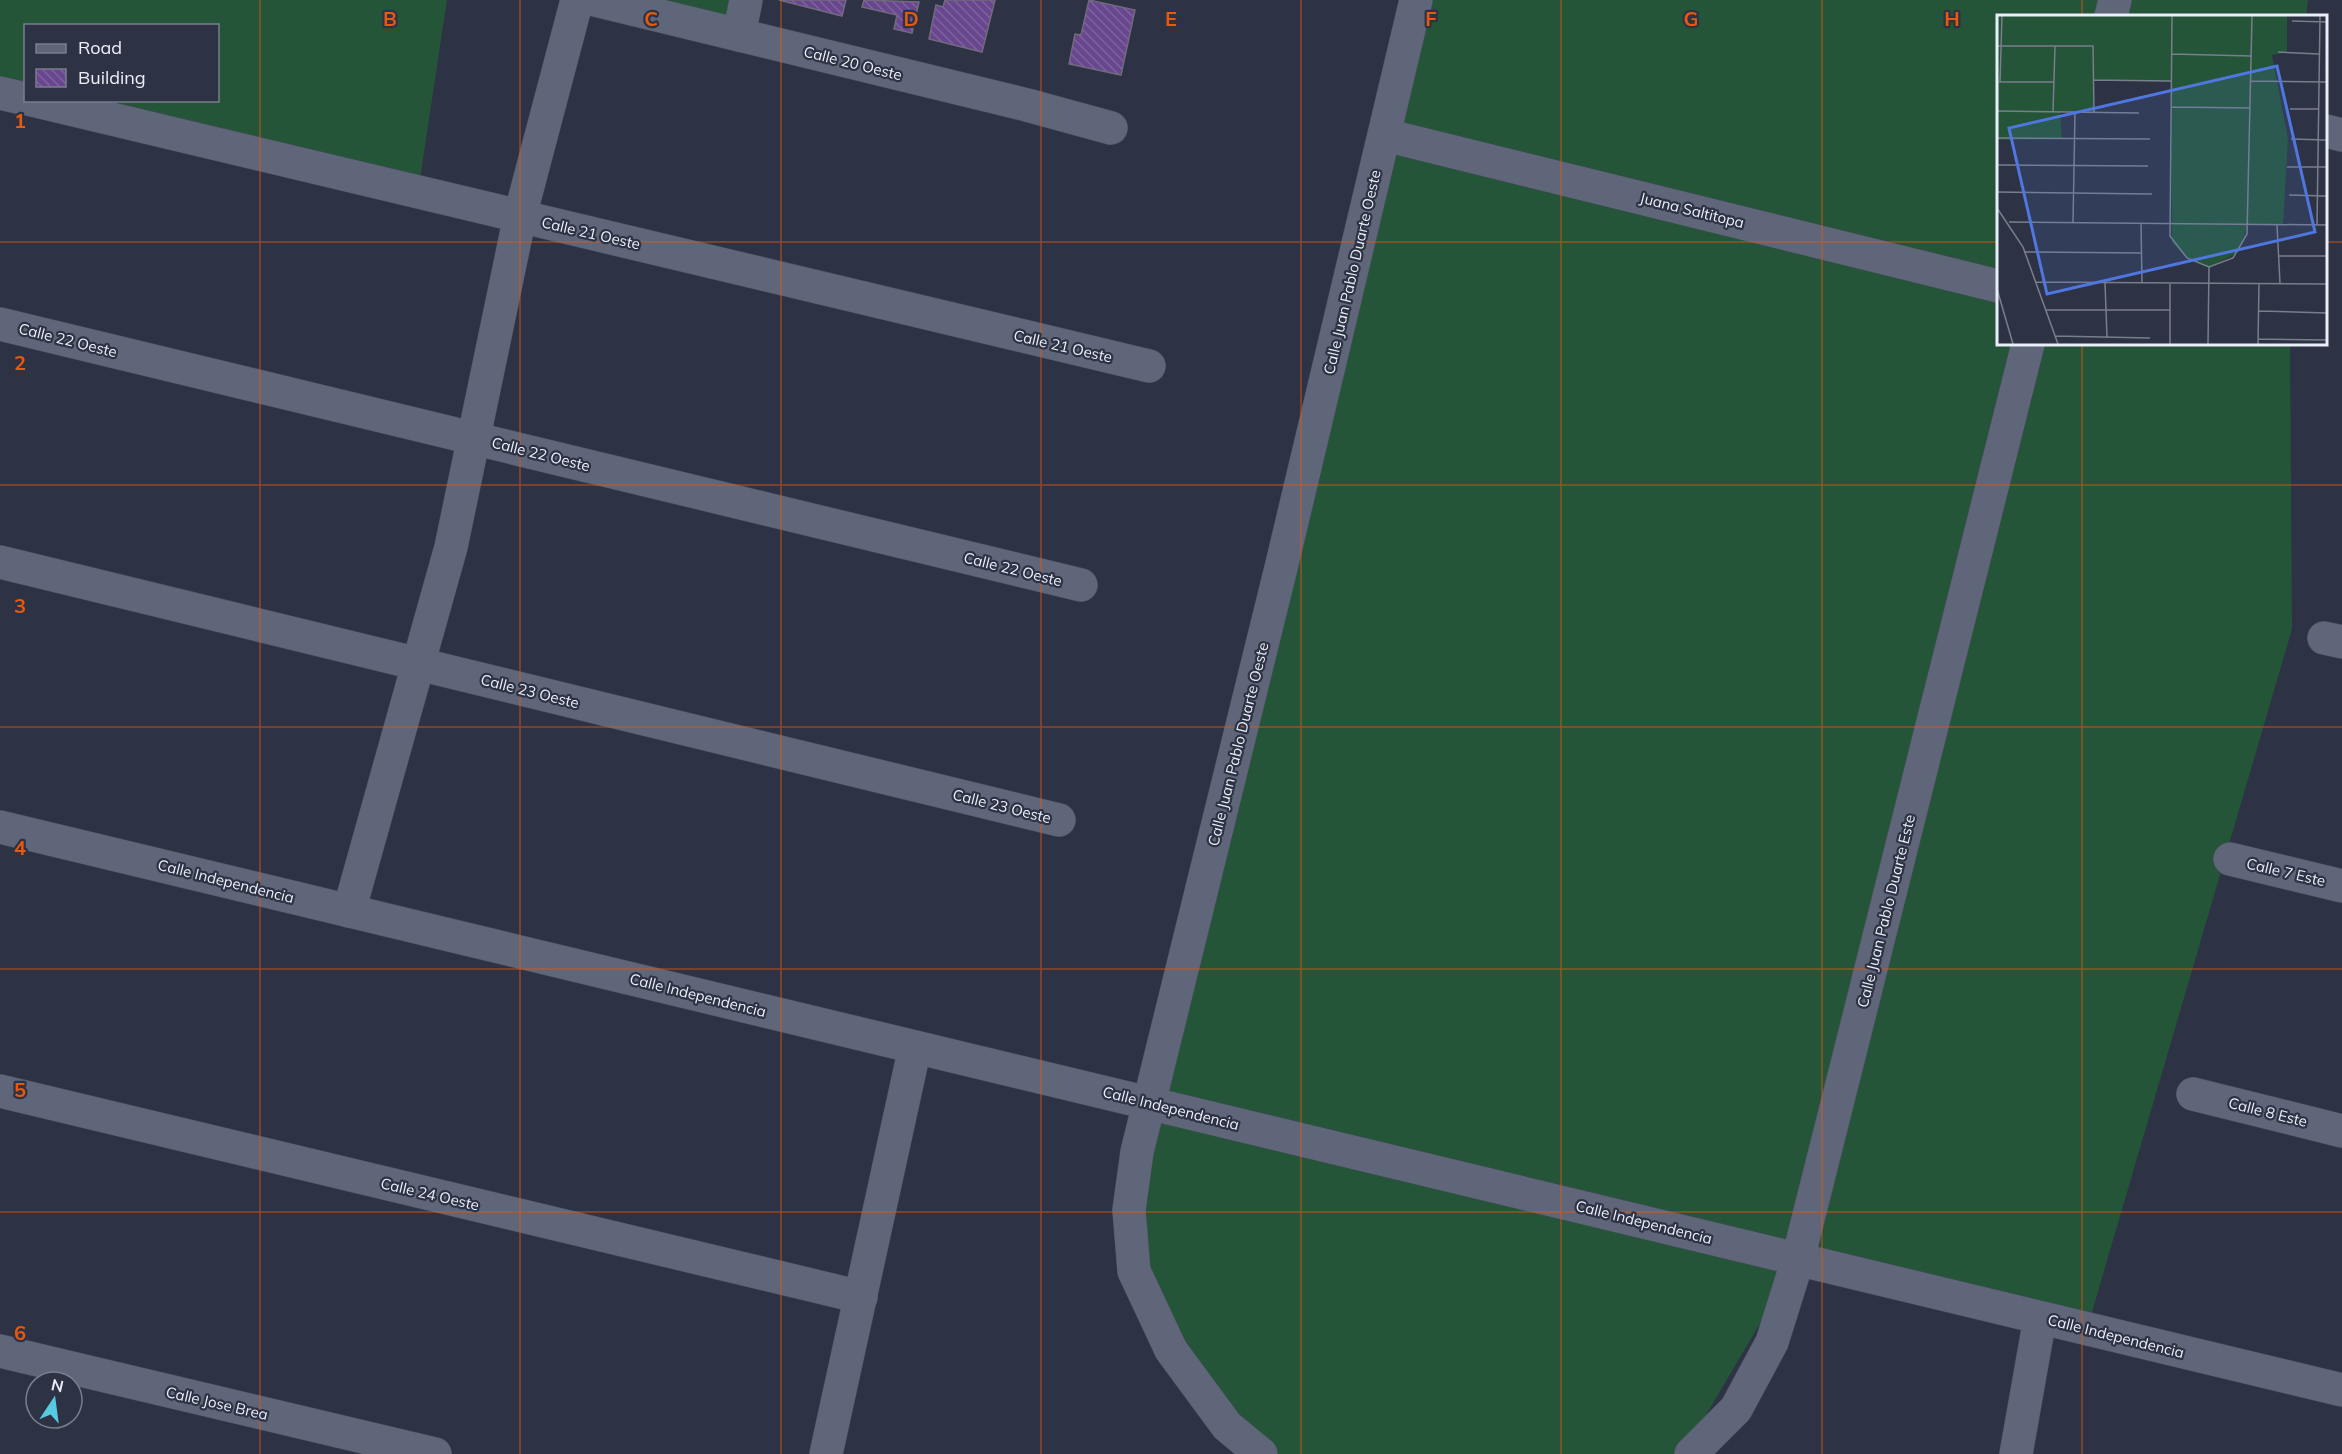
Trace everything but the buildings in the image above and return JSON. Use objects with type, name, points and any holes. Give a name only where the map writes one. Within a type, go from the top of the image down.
[{"type":"street","points":[[349,911],[451,547],[520,216],[577,0]]},
{"type":"street","name":"Calle 20 Oeste","points":[[595,0],[1027,105],[1110,128]]},
{"type":"street","points":[[739,35],[746,0]]},
{"type":"street","name":"Calle Juan Pablo Duarte Oeste","points":[[1261,1454],[1227,1426],[1171,1350],[1134,1271],[1129,1210],[1137,1152],[1416,0]]},
{"type":"street","points":[[2111,15],[2115,0]]},
{"type":"street","points":[[0,93],[24,99]]},
{"type":"street","name":"Calle 21 Oeste","points":[[40,102],[1149,366]]},
{"type":"street","points":[[2327,131],[2342,135]]},
{"type":"street","name":"Juana Saltitopa","points":[[1385,135],[1997,285]]},
{"type":"street","name":"Calle 22 Oeste","points":[[0,324],[1081,585]]},
{"type":"street","name":"Calle Juan Pablo Duarte Este","points":[[1691,1454],[1736,1409],[1741,1400],[1772,1342],[1798,1259],[2028,345]]},
{"type":"street","name":"Calle 23 Oeste","points":[[0,562],[1059,820]]},
{"type":"street","name":"Calle Independencia","points":[[0,827],[2342,1390]]},
{"type":"street","name":"Calle 7 Este","points":[[2230,859],[2342,886]]},
{"type":"street","points":[[826,1454],[915,1047]]},
{"type":"street","name":"Calle 24 Oeste","points":[[0,1091],[861,1296]]},
{"type":"street","name":"Calle 8 Este","points":[[2193,1094],[2342,1131]]},
{"type":"street","points":[[2016,1454],[2040,1318]]},
{"type":"street","name":"Calle Jose Brea","points":[[0,1351],[435,1454]]},
{"type":"green space","points":[[0,0],[447,0],[418,192],[0,102]]},
{"type":"green space","points":[[595,0],[746,0],[739,35]]},
{"type":"green space","points":[[1418,0],[2308,0],[2306,15],[1997,15],[1997,345],[2290,345],[2292,629],[2087,1329],[1798,1259],[1683,1454],[1261,1454],[1171,1350],[1129,1210]]}]
